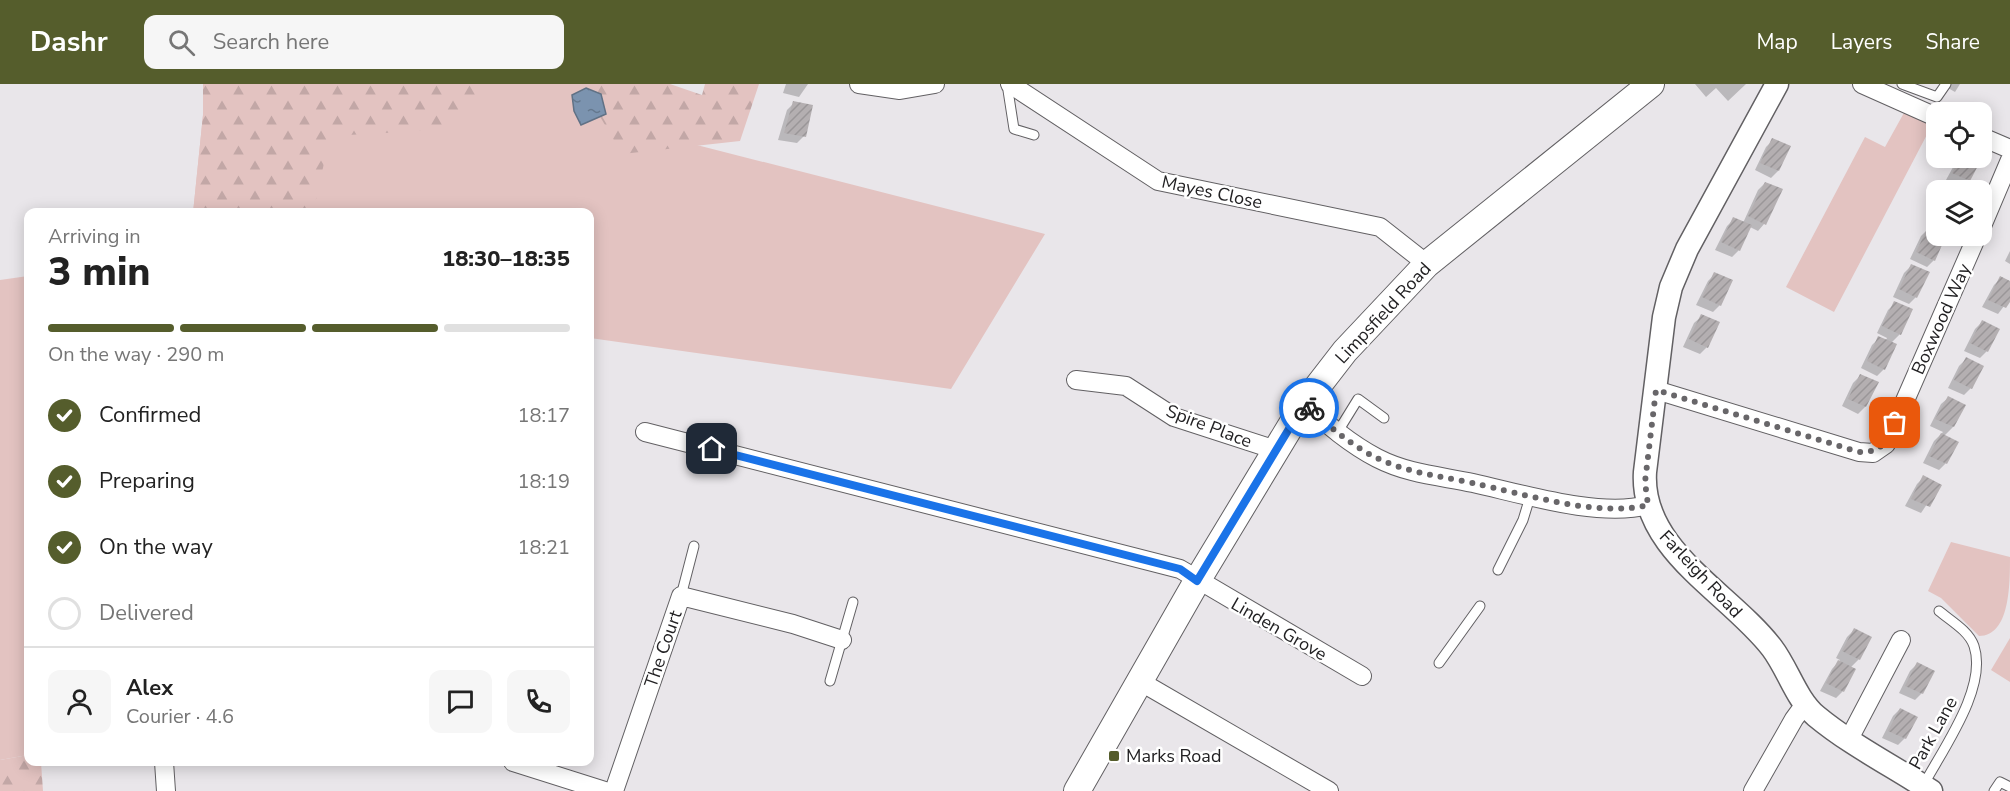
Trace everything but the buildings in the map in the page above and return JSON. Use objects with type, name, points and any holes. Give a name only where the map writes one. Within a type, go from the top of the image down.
[{"type":"main road","name":"Limpsfield Road","points":[[1077,791],[1197,581],[1304,404],[1345,351],[1427,264],[1651,84]]},
{"type":"street","points":[[859,84],[900,90],[935,84]]},
{"type":"street","name":"Mayes Close","points":[[1008,84],[1158,182],[1380,226],[1427,264]]},
{"type":"street","name":"Farleigh Road","points":[[1777,84],[1681,261],[1664,317],[1645,482],[1648,505],[1655,523],[1667,541],[1771,647],[1805,704],[1816,716],[1927,788]]},
{"type":"street","points":[[1862,84],[1926,113]]},
{"type":"street","points":[[1992,141],[2010,149]]},
{"type":"street","points":[[1992,202],[2010,160]]},
{"type":"street","name":"Boxwood Way","points":[[1656,390],[1859,452],[1873,453],[1886,444],[1973,246]]},
{"type":"street","name":"Spire Place","points":[[1076,380],[1126,386],[1174,417],[1276,450]]},
{"type":"street","points":[[1304,404],[1337,433],[1377,458],[1410,472],[1530,497],[1609,508],[1627,509],[1648,505]]},
{"type":"street","name":"Linden Grove","points":[[645,432],[1180,569],[1362,676]]},
{"type":"street","name":"The Court","points":[[614,791],[681,596],[793,624],[842,640]]},
{"type":"street","points":[[1849,739],[1900,640]]},
{"type":"street","points":[[1141,682],[1329,791]]},
{"type":"street","points":[[1753,791],[1805,704]]},
{"type":"street","points":[[164,766],[166,791]]},
{"type":"street","points":[[526,766],[605,791]]},
{"type":"lane","points":[[1008,84],[1014,129],[1034,135]]},
{"type":"lane","points":[[1902,84],[1936,97],[1946,84]]},
{"type":"lane","points":[[1337,433],[1358,399],[1384,418]]},
{"type":"lane","points":[[1498,570],[1523,520],[1530,497]]},
{"type":"lane","points":[[681,596],[694,546]]},
{"type":"lane","points":[[830,681],[853,602]]},
{"type":"lane","points":[[1438,663],[1480,606]]},
{"type":"lane","name":"Park Lane","points":[[1927,788],[1971,698],[1977,661],[1974,646],[1967,634],[1939,611]]},
{"type":"lane","points":[[1994,791],[2001,782],[2010,787]]},
{"type":"green space","points":[[203,84],[630,84],[611,123],[1045,234],[951,389],[594,339],[594,208],[194,208],[203,115]]},
{"type":"green space","points":[[203,84],[497,84],[497,87],[437,130],[330,136],[314,208],[194,208],[203,115]]},
{"type":"green space","points":[[581,84],[670,84],[702,95],[705,84],[759,84],[740,141],[622,154]]},
{"type":"green space","points":[[1905,111],[1926,122],[1926,136],[1834,312],[1786,287],[1865,137],[1885,147]]},
{"type":"green space","points":[[24,277],[24,756],[0,760],[0,280]]},
{"type":"green space","points":[[1951,542],[2010,557],[2010,581],[2006,607],[1997,628],[1989,634],[1979,636],[1941,598],[1928,591]]},
{"type":"green space","points":[[2010,638],[2010,682],[1991,670]]},
{"type":"green space","points":[[24,756],[24,766],[41,766],[43,791],[0,791],[0,760]]},
{"type":"water","points":[[586,88],[601,94],[606,114],[581,125],[574,111],[572,95]]},
{"type":"way so far","points":[[1309,408],[1337,433],[1377,458],[1410,472],[1530,497],[1615,509],[1648,505],[1645,493],[1647,453],[1656,390],[1859,452],[1873,453],[1886,444],[1895,423]]},
{"type":"place","name":"Marks Road","points":[[1114,756]]},
{"type":"route","points":[[712,449],[1180,569],[1197,581],[1304,404],[1309,408]]}]
